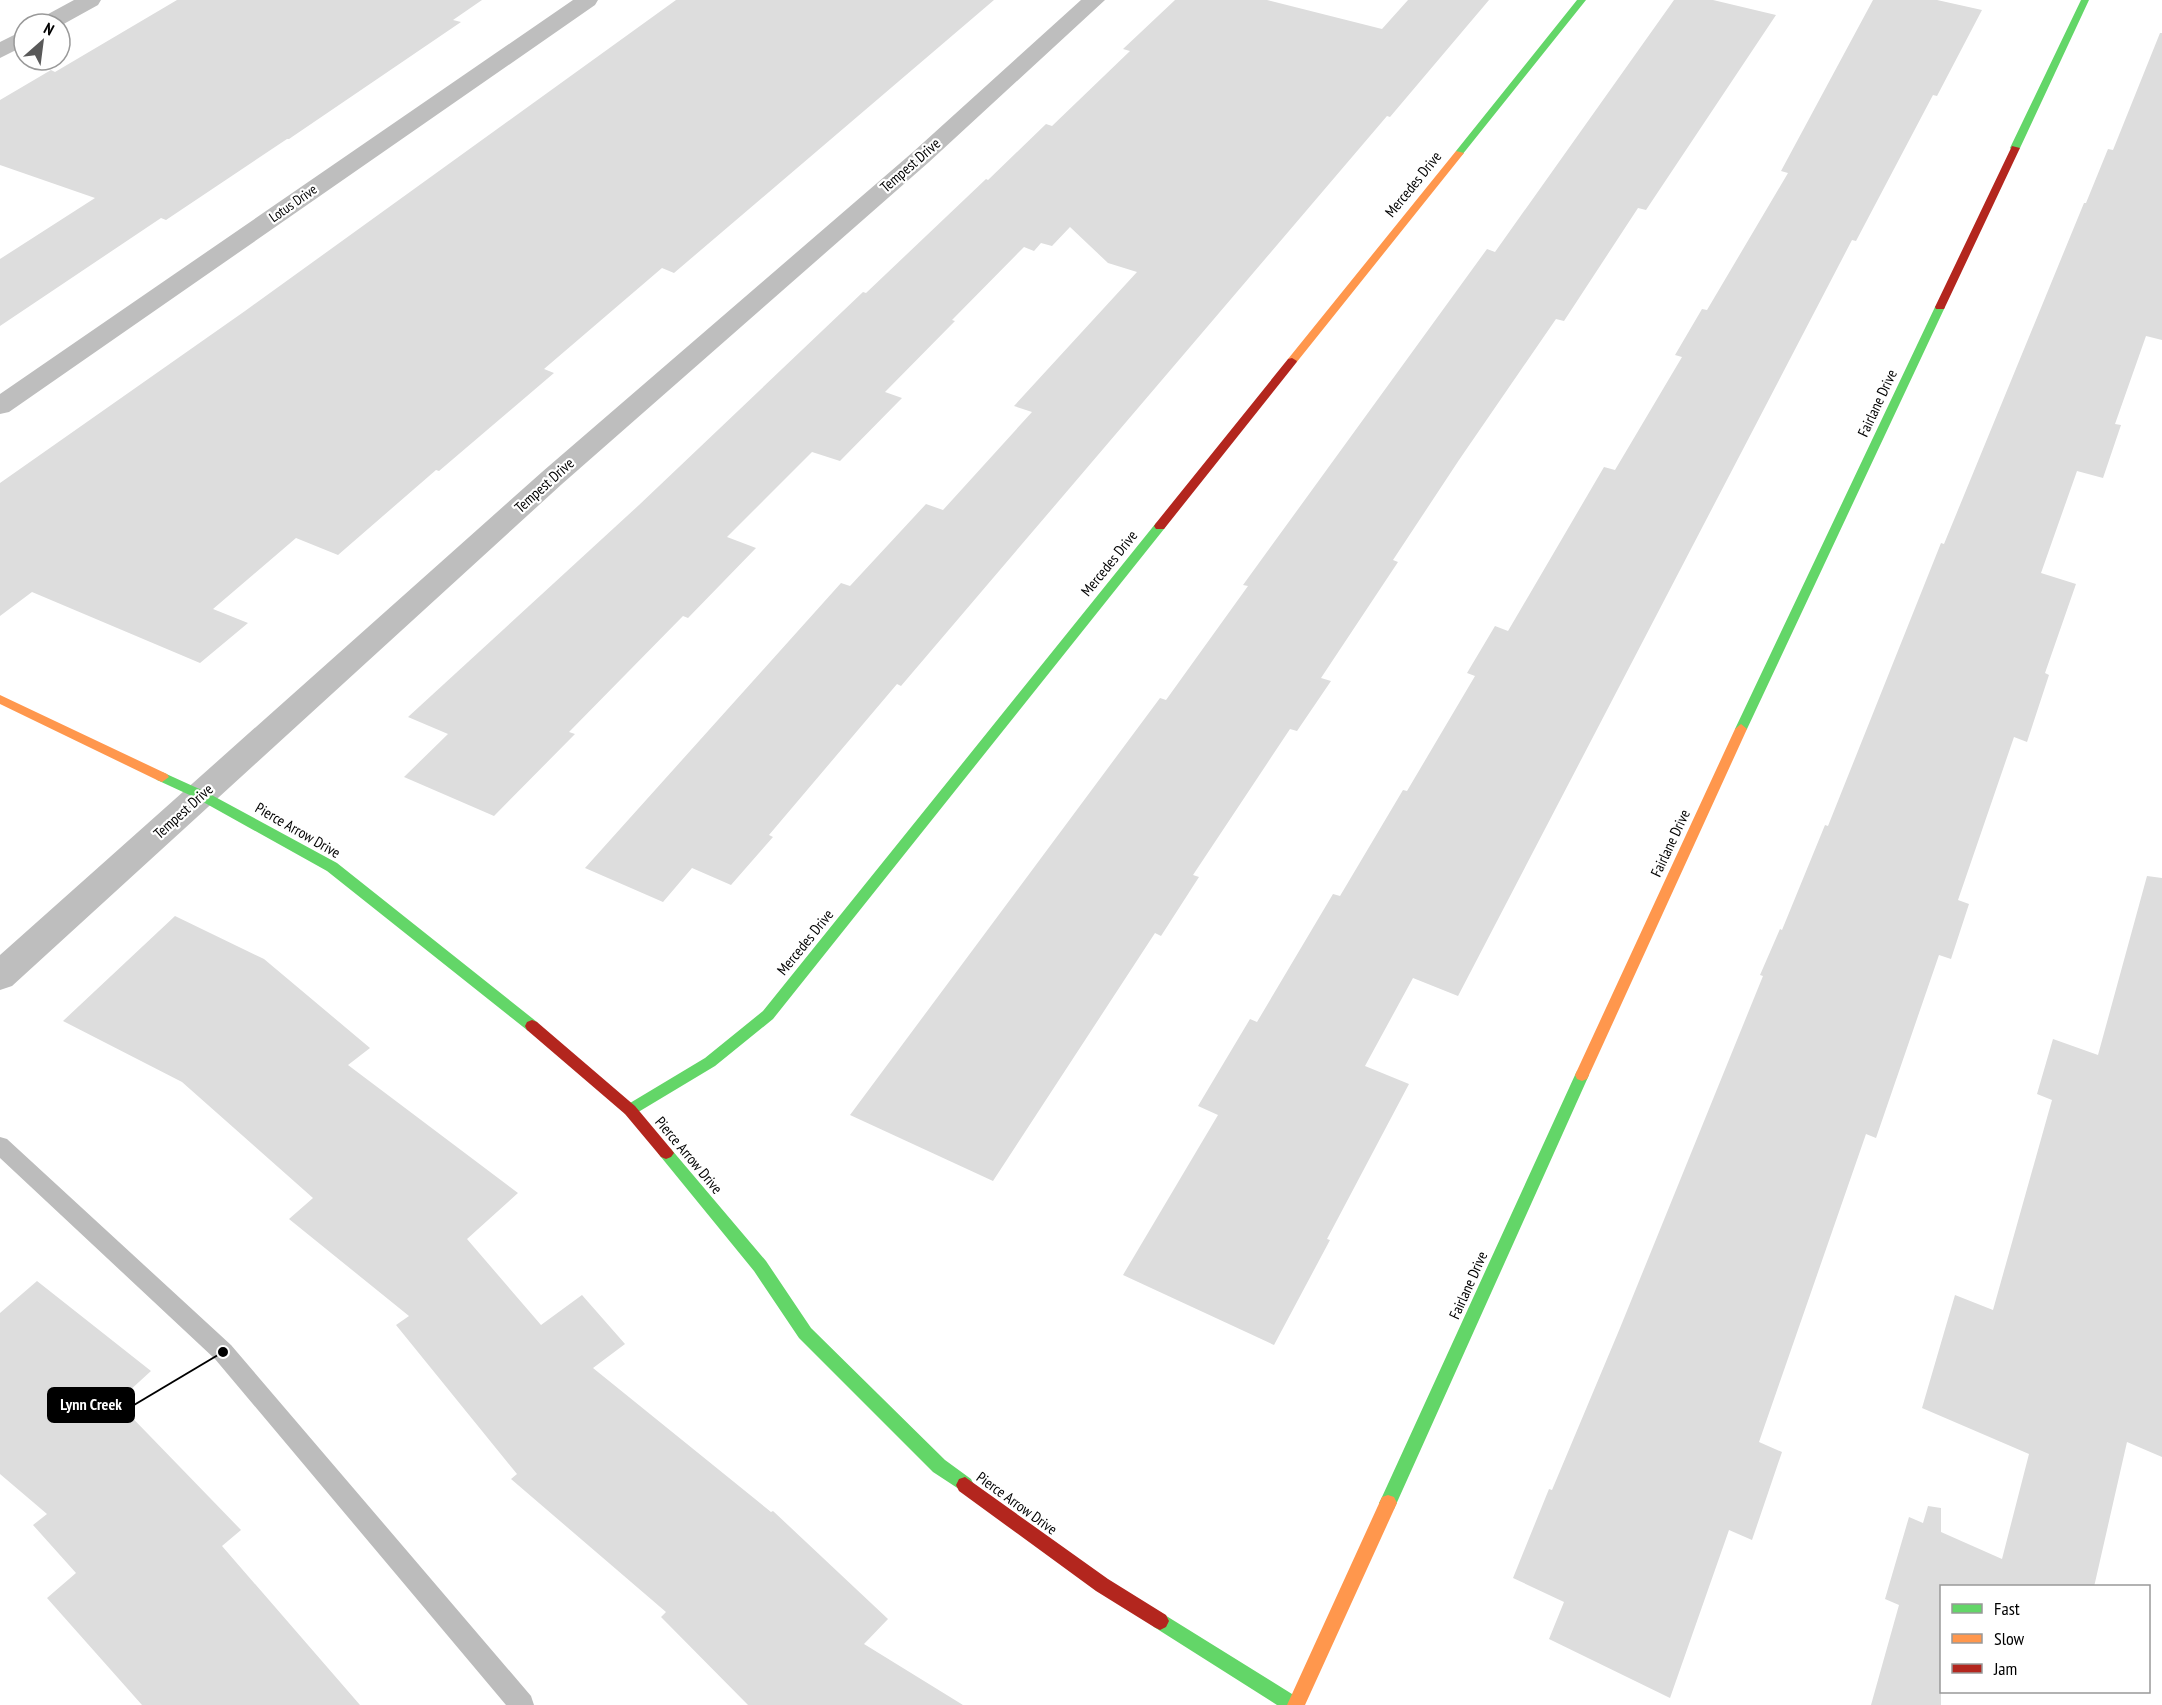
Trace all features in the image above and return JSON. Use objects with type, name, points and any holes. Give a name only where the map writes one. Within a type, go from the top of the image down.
[{"type":"street","points":[[68,12],[90,0]]},
{"type":"street","name":"Lotus Drive","points":[[0,406],[587,0]]},
{"type":"street","name":"Tempest Drive","points":[[0,976],[552,478],[921,157],[1094,0]]},
{"type":"street","name":"Mercedes Drive","points":[[630,1110],[710,1062],[768,1015],[1582,0]]},
{"type":"street","name":"Fairlane Drive","points":[[1295,1705],[1684,850],[2085,0]]},
{"type":"street","name":"Pierce Arrow Drive","points":[[0,699],[201,795],[332,867],[535,1028],[630,1110],[760,1266],[804,1333],[939,1466],[1102,1585],[1295,1705]]},
{"type":"building","points":[[177,0],[482,0],[453,20],[461,22],[289,139],[166,220],[161,218],[0,326],[0,259],[95,198],[0,165],[0,100],[48,72],[72,72],[72,62]]},
{"type":"building","points":[[676,0],[994,0],[674,273],[662,268],[544,369],[554,373],[439,471],[436,470],[338,555],[296,538],[213,609],[248,623],[200,663],[32,592],[0,616],[0,483],[245,311]]},
{"type":"building","points":[[1175,0],[1267,0],[1382,29],[1408,0],[1489,0],[1390,117],[1387,116],[901,686],[897,684],[769,835],[773,837],[731,885],[692,868],[663,902],[585,868],[841,583],[850,586],[926,504],[943,510],[1032,412],[1014,406],[1137,272],[1108,263],[1070,227],[1052,246],[1041,243],[1034,251],[1024,247],[952,320],[955,321],[885,392],[902,398],[840,461],[812,452],[727,537],[756,548],[688,618],[683,616],[569,732],[575,734],[494,816],[404,777],[448,734],[408,717],[639,505],[863,292],[866,293],[986,179],[988,180],[1046,124],[1052,126],[1130,51],[1123,49]]},
{"type":"building","points":[[1674,0],[1713,0],[1776,15],[1646,210],[1638,208],[1564,321],[1556,319],[1459,460],[1393,560],[1398,562],[1321,678],[1331,681],[1297,731],[1290,729],[1193,875],[1199,877],[1161,936],[1155,933],[993,1181],[850,1115],[1160,698],[1166,700],[1248,586],[1243,585],[1487,249],[1495,252]]},
{"type":"building","points":[[1873,0],[1937,0],[1982,10],[1937,96],[1933,95],[1856,241],[1852,240],[1458,996],[1413,978],[1365,1066],[1409,1084],[1274,1345],[1123,1275],[1218,1115],[1198,1106],[1250,1019],[1257,1022],[1333,894],[1340,896],[1403,790],[1407,791],[1475,676],[1467,673],[1495,626],[1508,631],[1604,467],[1615,470],[1682,357],[1675,355],[1702,309],[1707,310],[1788,173],[1781,171]]},
{"type":"building","points":[[2160,33],[2162,33],[2162,340],[2146,336],[2115,424],[2121,425],[2103,478],[2077,471],[2041,573],[2076,584],[2045,673],[2049,675],[2027,742],[2014,737],[1958,900],[1969,904],[1951,959],[1939,955],[1876,1138],[1866,1134],[1759,1442],[1782,1452],[1752,1540],[1729,1530],[1670,1698],[1549,1639],[1564,1602],[1513,1578],[1549,1489],[1552,1490],[1620,1328],[1763,976],[1760,975],[1780,929],[1782,930],[1825,825],[1828,826],[1941,543],[1944,544],[2084,203],[2086,203],[2108,149],[2113,150]]},
{"type":"building","points":[[2147,876],[2162,878],[2162,1457],[2127,1442],[2094,1585],[1940,1585],[1941,1705],[1871,1705],[1899,1605],[1885,1599],[1909,1517],[1923,1523],[1928,1506],[1941,1508],[1941,1532],[2002,1559],[2029,1454],[1922,1408],[1955,1295],[1993,1310],[2052,1100],[2037,1094],[2053,1039],[2098,1055]]},
{"type":"building","points":[[175,916],[264,959],[370,1048],[348,1065],[518,1193],[467,1239],[541,1325],[582,1295],[625,1344],[593,1368],[771,1512],[773,1511],[888,1619],[864,1644],[963,1705],[748,1705],[661,1617],[666,1612],[511,1479],[517,1474],[396,1325],[409,1316],[289,1219],[313,1198],[182,1082],[63,1021]]},
{"type":"building","points":[[37,1281],[151,1371],[117,1402],[241,1530],[222,1546],[360,1705],[142,1705],[47,1598],[76,1573],[33,1525],[47,1514],[0,1474],[0,1313]]},
{"type":"waterway","points":[[0,1145],[223,1352],[522,1705]]},
{"type":"traffic: fast","points":[[1459,153],[1582,0]]},
{"type":"traffic: fast","points":[[2015,148],[2085,0]]},
{"type":"traffic: fast","points":[[1741,729],[1940,307]]},
{"type":"traffic: fast","points":[[630,1110],[710,1062],[768,1015],[1160,526]]},
{"type":"traffic: fast","points":[[162,777],[201,795],[332,867],[532,1026]]},
{"type":"traffic: fast","points":[[1388,1503],[1582,1075]]},
{"type":"traffic: fast","points":[[666,1153],[760,1266],[805,1333],[939,1466],[965,1485]]},
{"type":"traffic: fast","points":[[1160,1621],[1294,1705]]},
{"type":"traffic: slow","points":[[1292,361],[1459,153]]},
{"type":"traffic: slow","points":[[0,699],[162,777]]},
{"type":"traffic: slow","points":[[1582,1075],[1741,729]]},
{"type":"traffic: slow","points":[[1296,1705],[1388,1503]]},
{"type":"traffic: jam","points":[[1940,307],[2015,148]]},
{"type":"traffic: jam","points":[[1160,526],[1292,361]]},
{"type":"traffic: jam","points":[[532,1026],[630,1110],[666,1153]]},
{"type":"traffic: jam","points":[[965,1485],[1102,1585],[1160,1621]]},
{"type":"place","name":"Lynn Creek","points":[[223,1352]]}]
